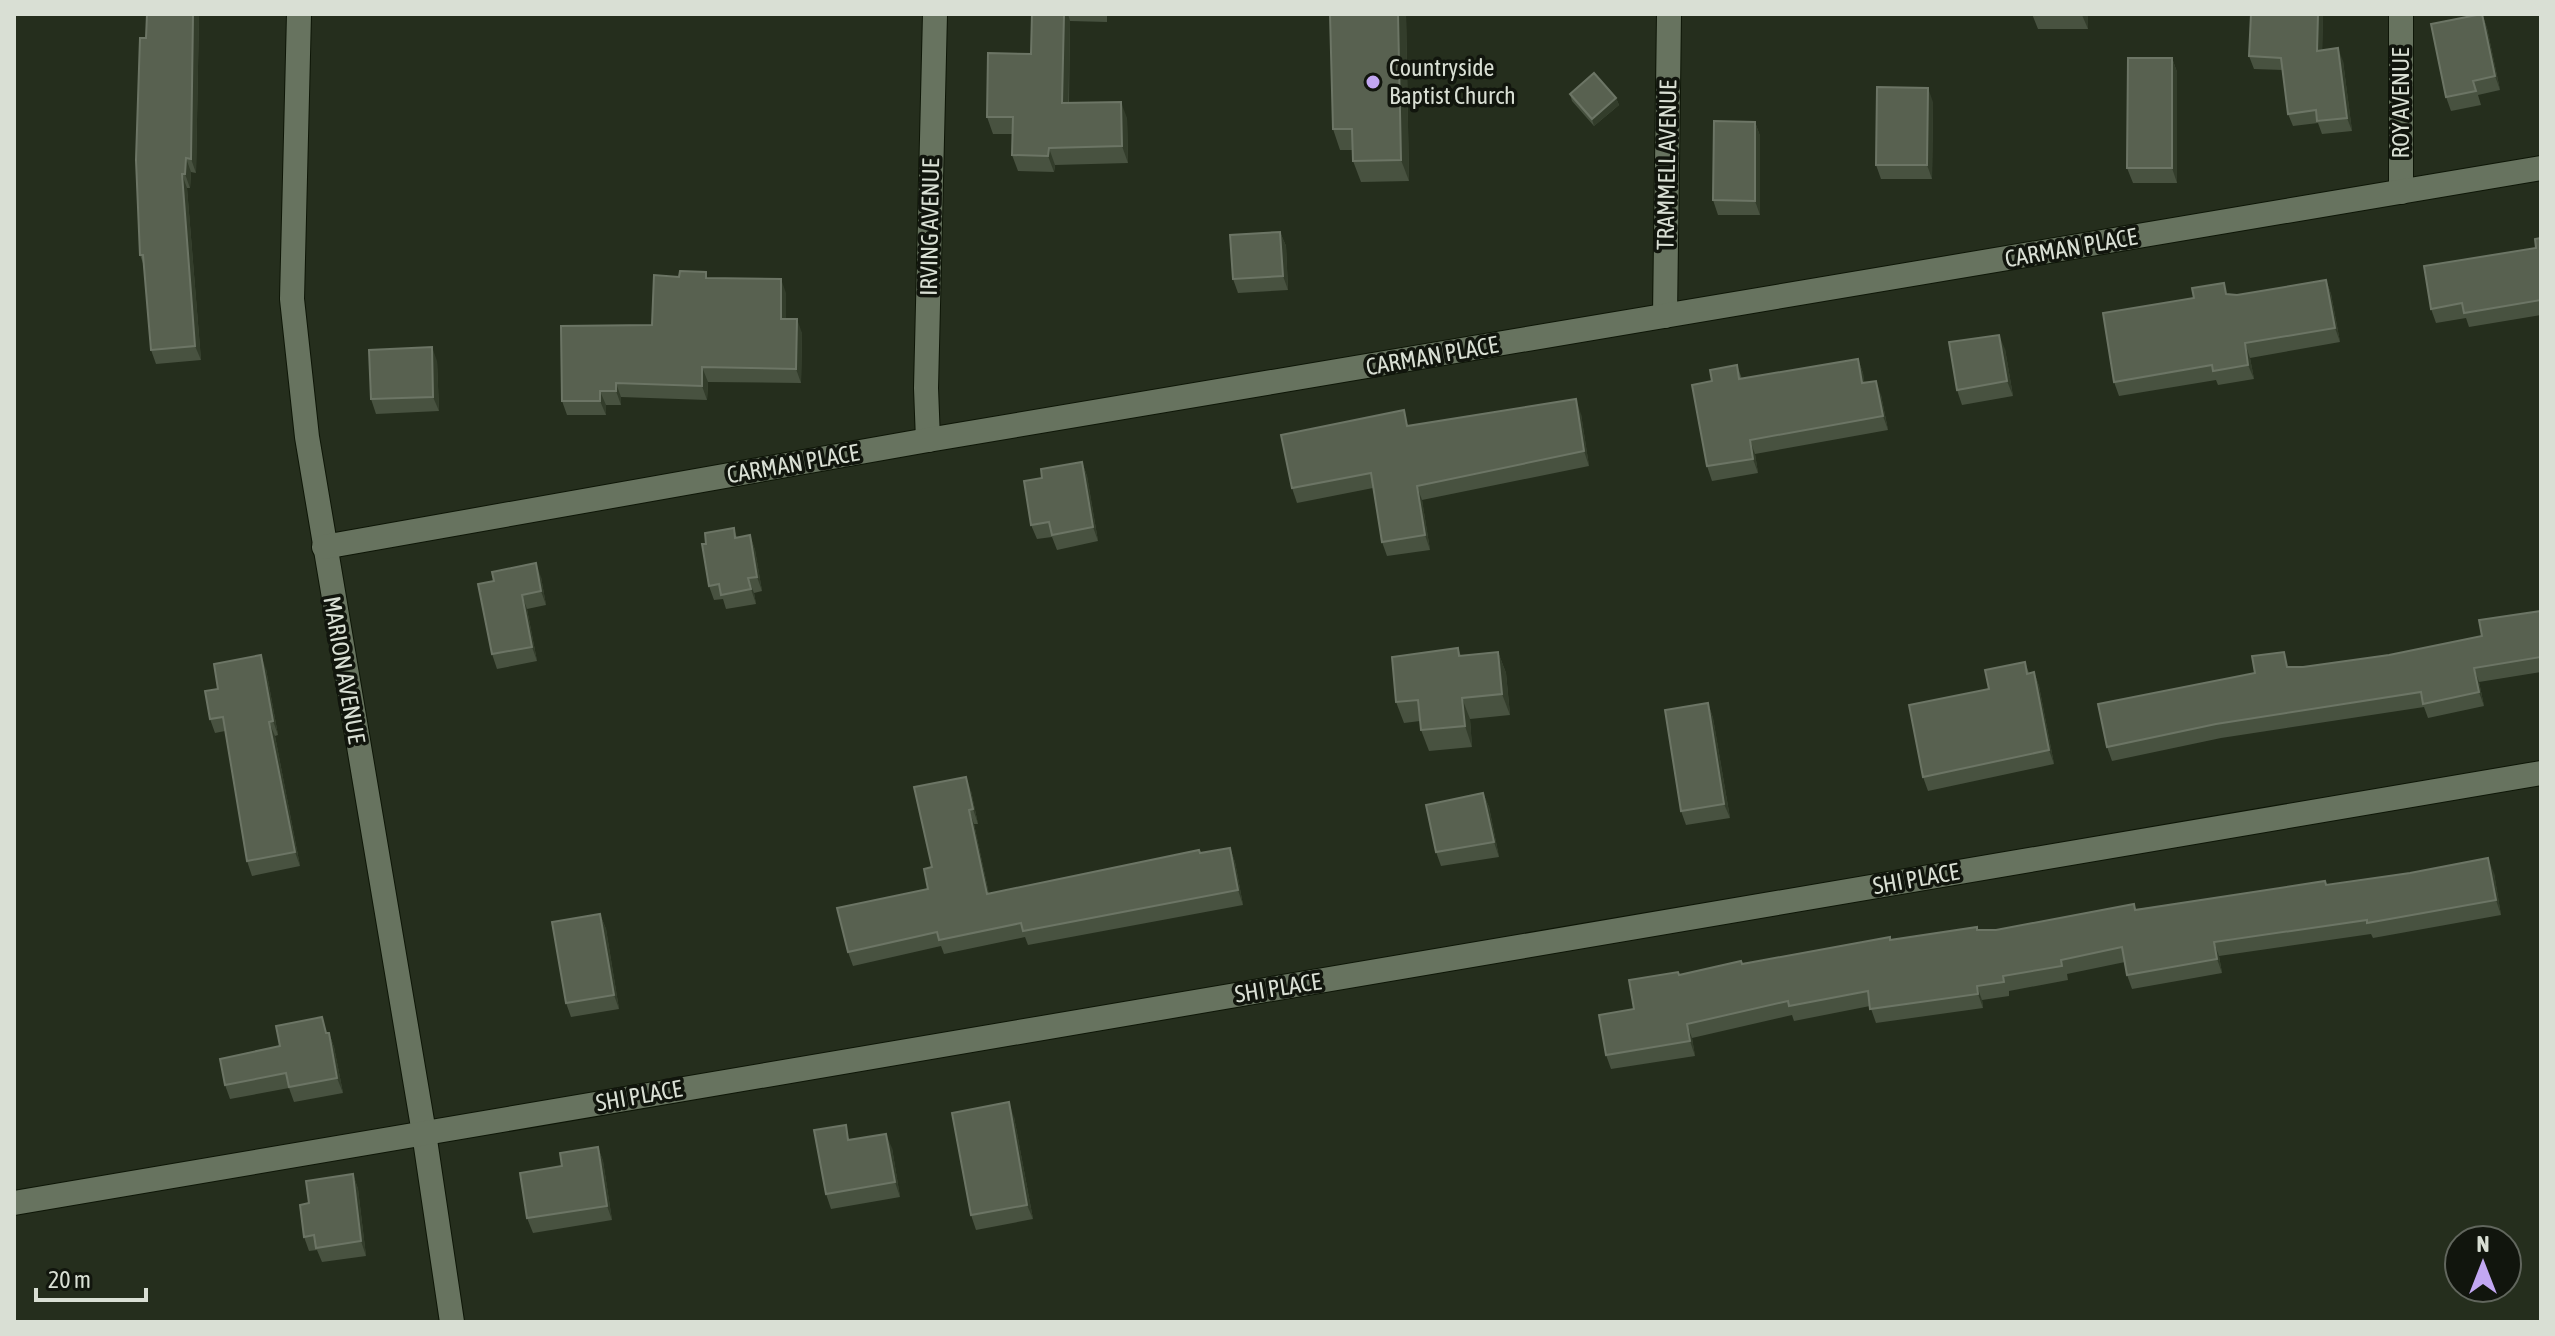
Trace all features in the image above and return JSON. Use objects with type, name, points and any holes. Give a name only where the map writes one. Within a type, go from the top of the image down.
[{"type":"street","name":"MARION AVENUE","points":[[299,14],[292,299],[324,547],[424,1133],[452,1322]]},
{"type":"street","name":"IRVING AVENUE","points":[[928,440],[935,14]]},
{"type":"street","name":"TRAMMELL AVENUE","points":[[1665,316],[1669,14]]},
{"type":"street","name":"ROY AVENUE","points":[[2401,14],[2401,192]]},
{"type":"street","name":"CARMAN PLACE","points":[[324,547],[928,440],[2541,168]]},
{"type":"street","name":"SHI PLACE","points":[[14,1203],[2541,773]]},
{"type":"building","points":[[147,14],[193,14],[191,159],[186,158],[185,174],[182,174],[195,346],[151,350],[143,255],[140,255],[136,160],[140,38],[146,38]]},
{"type":"building","points":[[1032,14],[1064,14],[1062,103],[1121,102],[1122,146],[1049,148],[1048,156],[1012,155],[1013,117],[987,117],[988,53],[1031,54]]},
{"type":"building","name":"Countryside Baptist Church","points":[[1330,14],[1398,14],[1401,160],[1353,161],[1352,129],[1333,129]]},
{"type":"building","points":[[2251,14],[2318,14],[2317,51],[2338,48],[2347,118],[2317,121],[2316,110],[2288,114],[2281,58],[2249,56]]},
{"type":"building","points":[[2482,14],[2495,76],[2473,81],[2476,91],[2446,97],[2431,24]]},
{"type":"building","points":[[2128,58],[2172,58],[2172,168],[2127,168]]},
{"type":"building","points":[[1594,73],[1616,98],[1592,119],[1570,94]]},
{"type":"building","points":[[1877,87],[1928,88],[1927,165],[1876,165]]},
{"type":"building","points":[[1714,121],[1755,122],[1755,201],[1713,200]]},
{"type":"building","points":[[1280,232],[1283,276],[1233,279],[1230,235]]},
{"type":"building","points":[[2541,238],[2541,300],[2464,313],[2462,303],[2431,309],[2424,266],[2536,248],[2535,239]]},
{"type":"building","points":[[680,271],[706,272],[706,278],[781,279],[781,319],[797,319],[796,369],[702,367],[702,386],[616,383],[616,391],[600,391],[600,401],[562,401],[561,326],[652,325],[654,275],[679,277]]},
{"type":"building","points":[[2326,280],[2335,328],[2245,343],[2248,365],[2213,371],[2212,365],[2114,382],[2103,313],[2194,298],[2192,288],[2224,283],[2226,294],[2237,295]]},
{"type":"building","points":[[1999,335],[2007,381],[1957,390],[1949,342]]},
{"type":"building","points":[[432,347],[433,397],[371,399],[369,350]]},
{"type":"building","points":[[1858,359],[1862,383],[1876,381],[1883,416],[1750,440],[1753,459],[1707,466],[1692,385],[1712,381],[1710,370],[1737,365],[1739,379]]},
{"type":"building","points":[[1576,399],[1584,451],[1417,486],[1425,535],[1382,542],[1371,473],[1292,488],[1281,435],[1404,410],[1407,426]]},
{"type":"building","points":[[1082,462],[1093,527],[1052,535],[1049,522],[1031,525],[1024,481],[1042,478],[1041,469]]},
{"type":"building","points":[[734,528],[735,538],[750,535],[757,577],[748,578],[751,589],[721,595],[719,584],[709,586],[702,544],[706,544],[705,533]]},
{"type":"building","points":[[536,563],[541,591],[522,595],[532,647],[492,654],[478,584],[494,581],[492,572]]},
{"type":"building","points":[[2541,611],[2541,657],[2474,668],[2479,692],[2423,704],[2421,692],[2216,724],[2107,747],[2098,704],[2255,673],[2252,656],[2284,652],[2287,667],[2303,667],[2389,655],[2482,636],[2479,620]]},
{"type":"building","points":[[1458,648],[1459,656],[1498,652],[1502,694],[1462,698],[1465,726],[1421,730],[1418,700],[1396,702],[1392,657]]},
{"type":"building","points":[[261,655],[273,721],[269,722],[295,852],[247,861],[223,717],[210,719],[205,691],[218,689],[214,664]]},
{"type":"building","points":[[2025,662],[2027,674],[2034,672],[2049,750],[1923,777],[1909,705],[1989,689],[1985,670]]},
{"type":"building","points":[[1708,703],[1724,804],[1681,811],[1665,710]]},
{"type":"building","points":[[966,777],[973,809],[969,810],[987,894],[1199,850],[1200,853],[1230,848],[1238,890],[1023,931],[1021,923],[939,940],[937,932],[848,952],[837,908],[928,889],[924,869],[932,867],[914,787]]},
{"type":"building","points":[[1483,793],[1494,842],[1436,852],[1426,805]]},
{"type":"building","points":[[2488,858],[2496,900],[2367,923],[2367,920],[2214,942],[2217,959],[2127,975],[2122,947],[2061,960],[2062,966],[2003,976],[2004,982],[1977,986],[1978,994],[1870,1009],[1868,991],[1789,1006],[1788,1001],[1687,1024],[1690,1041],[1606,1055],[1599,1015],[1634,1009],[1629,980],[1678,972],[1679,975],[1741,961],[1742,964],[1890,937],[1890,940],[1977,927],[1977,930],[1996,930],[2134,904],[2135,910],[2325,881],[2326,885],[2410,873]]},
{"type":"building","points":[[600,914],[614,995],[566,1003],[552,922]]},
{"type":"building","points":[[322,1017],[326,1033],[329,1033],[337,1078],[289,1087],[286,1073],[225,1085],[220,1059],[280,1046],[276,1026]]},
{"type":"building","points":[[1009,1102],[1027,1205],[971,1215],[952,1113]]},
{"type":"building","points":[[846,1125],[848,1140],[886,1134],[895,1182],[826,1194],[814,1130]]},
{"type":"building","points":[[598,1147],[607,1206],[527,1218],[520,1173],[562,1166],[560,1153]]},
{"type":"building","points":[[353,1174],[361,1241],[316,1248],[314,1235],[304,1237],[300,1205],[309,1203],[306,1181]]},
{"type":"place","name":"Countryside Baptist Church","points":[[1373,82]]}]
